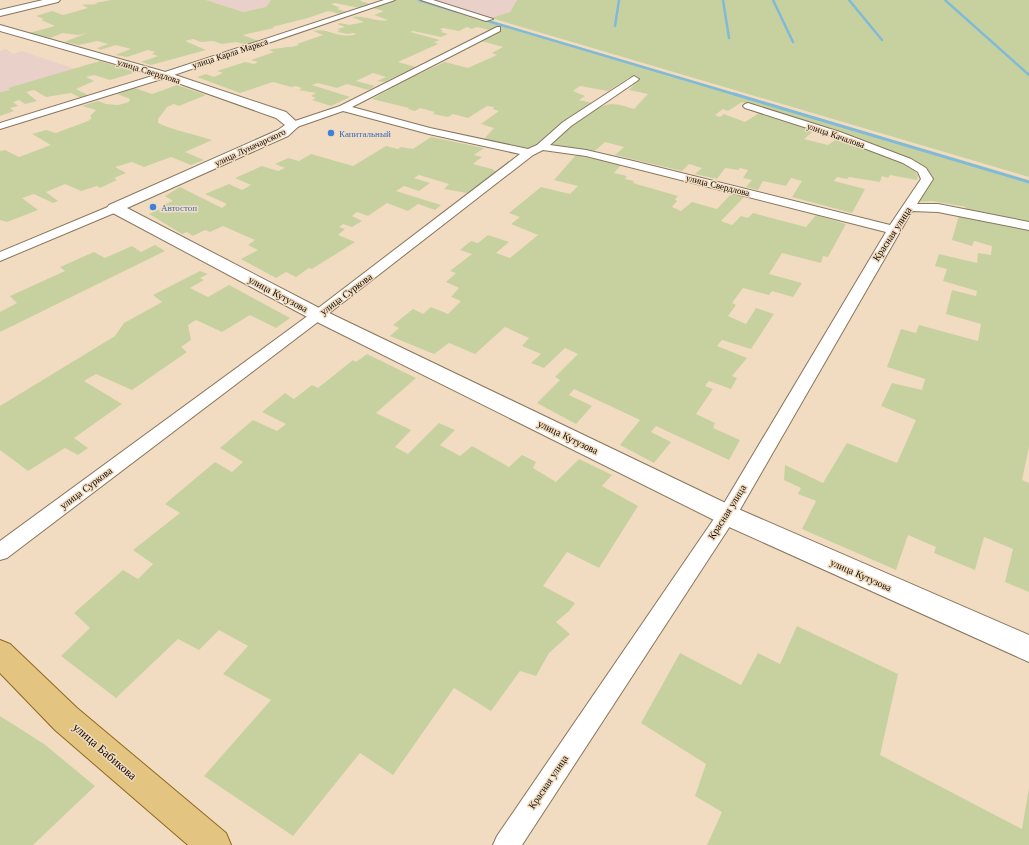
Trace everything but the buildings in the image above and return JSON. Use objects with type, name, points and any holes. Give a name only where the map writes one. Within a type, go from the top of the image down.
[{"type":"main road","name":"улица Бабикова","points":[[0,653],[66,718],[214,845]]},
{"type":"street","points":[[0,13],[55,0]]},
{"type":"street","name":"улица Карла Маркса","points":[[0,126],[165,75],[391,0]]},
{"type":"street","points":[[425,0],[489,19]]},
{"type":"street","name":"улица Свердлова","points":[[0,28],[165,75],[281,115],[293,125]]},
{"type":"street","name":"улица Луначарского","points":[[0,257],[115,208],[283,133],[293,125],[343,108],[497,29]]},
{"type":"street","name":"улица Суркова","points":[[0,552],[318,315],[567,124],[634,79]]},
{"type":"street","name":"улица Качалова","points":[[748,106],[836,134],[907,161],[922,170]]},
{"type":"street","name":"улица Свердлова","points":[[343,108],[429,131],[535,150],[586,153],[893,230]]},
{"type":"street","name":"Красная улица","points":[[506,845],[727,515],[893,230],[910,207],[927,179],[922,170]]},
{"type":"street","points":[[910,207],[938,208],[1029,226]]},
{"type":"street","name":"улица Кутузова","points":[[115,208],[318,315],[727,515],[1029,649]]},
{"type":"shaded area","points":[[206,0],[271,0],[266,7],[243,12]]},
{"type":"shaded area","points":[[430,0],[517,0],[510,12],[491,18]]},
{"type":"shaded area","points":[[6,49],[13,54],[22,51],[75,69],[0,92],[0,51]]},
{"type":"green space","points":[[111,0],[206,0],[243,12],[266,7],[271,0],[362,0],[360,1],[371,4],[360,8],[335,3],[331,4],[340,8],[337,9],[347,12],[340,14],[328,11],[308,18],[272,27],[274,28],[243,35],[259,41],[247,45],[236,42],[222,44],[213,41],[201,42],[193,39],[185,41],[206,50],[151,65],[141,62],[158,56],[152,54],[155,52],[148,50],[127,57],[115,55],[131,49],[116,45],[100,50],[97,48],[108,44],[97,41],[79,45],[64,42],[87,33],[78,35],[63,33],[50,38],[29,33],[55,26],[41,20],[44,19],[36,16],[52,11],[63,15],[88,8],[82,5],[98,4],[95,3]]},
{"type":"green space","points":[[397,0],[421,0],[1029,180],[1029,447],[1022,480],[1029,483],[1029,592],[1005,582],[1013,549],[984,537],[975,570],[934,553],[936,547],[908,535],[896,570],[802,529],[816,501],[798,494],[801,488],[784,480],[785,465],[823,483],[847,443],[897,463],[916,420],[881,406],[892,383],[922,390],[925,379],[887,367],[901,329],[916,333],[919,325],[978,341],[981,324],[946,314],[952,290],[976,296],[977,291],[943,281],[947,269],[935,266],[939,254],[977,263],[978,253],[991,255],[992,246],[974,241],[972,246],[952,240],[959,215],[966,207],[932,201],[918,202],[929,183],[931,175],[920,166],[900,156],[843,134],[742,102],[728,111],[723,109],[715,115],[720,117],[724,114],[745,122],[761,112],[815,130],[804,139],[828,145],[838,138],[893,158],[912,169],[918,175],[917,180],[890,175],[888,178],[882,176],[880,182],[849,177],[847,179],[837,177],[834,181],[865,189],[852,213],[792,197],[802,181],[791,178],[786,186],[763,181],[758,190],[746,187],[752,180],[743,178],[748,170],[740,168],[738,170],[725,168],[717,179],[695,174],[702,168],[689,164],[682,171],[615,155],[624,147],[605,142],[596,150],[591,152],[551,146],[579,119],[604,105],[620,105],[634,109],[648,94],[629,90],[639,79],[630,77],[608,91],[580,86],[573,91],[585,96],[579,100],[593,103],[536,146],[528,149],[483,140],[494,128],[481,124],[499,111],[493,109],[494,107],[487,106],[468,118],[453,114],[448,117],[433,114],[435,112],[420,108],[415,111],[408,109],[409,108],[372,99],[408,79],[445,62],[468,68],[497,55],[492,53],[503,47],[481,41],[501,30],[495,28],[489,30],[477,27],[472,29],[467,27],[459,31],[443,28],[440,29],[443,31],[441,32],[448,34],[441,37],[413,31],[410,32],[440,40],[434,42],[438,44],[398,62],[416,67],[384,82],[377,81],[386,77],[373,73],[356,81],[375,86],[368,90],[347,84],[337,88],[318,83],[312,85],[350,97],[331,106],[312,100],[316,98],[311,96],[316,93],[299,90],[302,88],[296,86],[291,87],[273,82],[240,93],[197,77],[206,74],[214,77],[223,73],[217,71],[245,62],[254,64],[258,62],[251,60],[274,52],[269,50],[292,47],[323,35],[313,31],[318,30],[345,36],[357,34],[337,32],[340,30],[337,29],[345,27],[337,24],[340,23],[349,25],[364,22],[352,17],[356,16],[384,21],[388,20],[374,15],[384,11],[372,8]]},
{"type":"green space","points":[[517,0],[1029,0],[1029,177],[491,18],[510,12]]},
{"type":"green space","points":[[100,61],[137,72],[110,80],[94,75],[86,77],[94,81],[76,89],[90,96],[81,98],[71,93],[46,97],[34,90],[26,92],[37,101],[25,104],[19,100],[13,102],[18,106],[10,108],[14,111],[0,116],[0,92],[10,90],[8,88]]},
{"type":"green space","points":[[177,85],[206,95],[179,106],[174,104],[167,107],[158,119],[158,123],[212,140],[185,152],[204,160],[191,165],[171,157],[144,167],[132,162],[115,167],[126,173],[114,178],[117,180],[100,188],[97,186],[81,191],[65,184],[46,192],[58,201],[53,203],[34,194],[22,198],[38,210],[7,222],[0,220],[0,151],[5,150],[19,157],[51,145],[32,134],[46,130],[56,133],[88,121],[92,118],[90,116],[96,110],[82,106],[98,101],[106,104],[118,105],[129,102],[130,99],[117,94],[135,88],[152,94]]},
{"type":"green space","points":[[431,137],[484,148],[474,155],[482,157],[473,164],[492,169],[497,172],[467,193],[444,189],[449,184],[419,175],[414,178],[430,183],[419,191],[404,186],[396,191],[441,205],[435,210],[418,204],[408,211],[387,203],[368,216],[357,212],[352,216],[362,221],[352,227],[343,224],[339,227],[345,229],[338,235],[355,242],[312,269],[309,268],[296,277],[286,272],[276,278],[241,259],[258,250],[248,245],[255,240],[223,226],[210,232],[205,230],[193,236],[187,232],[182,234],[149,214],[165,207],[163,205],[173,201],[165,196],[180,187],[222,208],[227,204],[205,194],[229,184],[242,190],[251,185],[235,178],[262,166],[278,171],[285,168],[275,164],[288,158],[299,161],[311,154],[353,166],[386,146],[398,149],[401,147],[413,149]]},
{"type":"green space","points":[[576,155],[622,164],[614,173],[627,176],[625,179],[634,181],[633,183],[678,196],[675,199],[677,201],[672,207],[681,211],[692,202],[717,209],[732,193],[745,196],[721,221],[732,225],[741,216],[748,218],[753,213],[806,227],[816,215],[846,224],[828,257],[823,256],[821,263],[782,253],[769,274],[802,283],[793,297],[772,291],[769,295],[743,288],[732,303],[736,305],[728,316],[746,324],[756,308],[774,314],[751,349],[722,340],[717,346],[747,358],[732,376],[737,378],[731,389],[709,381],[705,386],[713,389],[696,414],[715,423],[713,428],[740,440],[729,460],[656,426],[651,432],[671,442],[654,463],[620,445],[640,420],[574,389],[569,395],[592,406],[576,424],[537,403],[560,380],[555,377],[578,354],[565,348],[544,368],[531,363],[541,354],[522,346],[529,338],[505,327],[475,354],[449,343],[434,354],[390,336],[399,328],[393,325],[413,309],[423,314],[431,307],[448,314],[461,301],[451,297],[459,288],[446,282],[456,273],[450,271],[472,254],[460,250],[471,241],[478,243],[488,235],[509,242],[496,253],[510,258],[538,235],[511,224],[520,217],[509,213],[541,187],[570,194],[578,186],[554,180]]},
{"type":"green space","points":[[155,245],[165,251],[0,332],[0,312],[17,303],[10,296],[65,271],[60,267],[94,252],[105,258],[132,246],[141,252]]},
{"type":"green space","points":[[200,271],[208,274],[200,278],[204,280],[190,288],[208,297],[229,285],[290,318],[276,328],[250,315],[222,332],[196,320],[188,325],[191,340],[181,347],[187,352],[132,390],[96,374],[84,381],[122,404],[74,438],[88,448],[78,455],[65,448],[28,471],[0,450],[0,406],[115,336],[124,323],[162,302],[153,295]]},
{"type":"green space","points":[[367,354],[416,378],[376,413],[411,430],[395,447],[408,454],[439,423],[455,430],[440,445],[460,456],[472,446],[509,467],[522,455],[536,462],[533,468],[556,482],[579,459],[612,475],[602,486],[638,506],[599,568],[567,552],[543,586],[575,603],[569,611],[556,622],[570,634],[549,653],[536,676],[520,671],[491,711],[454,688],[393,775],[360,753],[293,836],[204,776],[271,700],[223,674],[248,646],[219,630],[199,650],[178,639],[116,698],[61,656],[90,628],[74,613],[123,570],[138,579],[153,564],[133,550],[180,513],[165,504],[215,462],[232,472],[243,462],[220,448],[253,420],[277,431],[286,424],[262,412],[285,393],[294,399],[312,385],[318,388],[353,360],[356,362]]},
{"type":"green space","points":[[797,626],[898,674],[880,755],[1022,829],[1029,788],[1029,845],[707,845],[722,812],[695,796],[706,764],[641,723],[680,653],[741,685],[758,653],[780,664]]},
{"type":"green space","points":[[0,716],[44,744],[95,786],[33,845],[0,845]]},
{"type":"waterway","points":[[419,0],[458,12]]},
{"type":"waterway","points":[[615,26],[619,0]]},
{"type":"waterway","points":[[723,0],[729,38]]},
{"type":"waterway","points":[[773,0],[793,42]]},
{"type":"waterway","points":[[849,0],[882,40]]},
{"type":"waterway","points":[[945,0],[1029,75]]},
{"type":"waterway","points":[[481,19],[737,95]]},
{"type":"waterway","points":[[734,94],[1029,182]]},
{"type":"place","name":"Капитальный","points":[[331,133]]},
{"type":"place","name":"Автостоп","points":[[153,207]]}]
